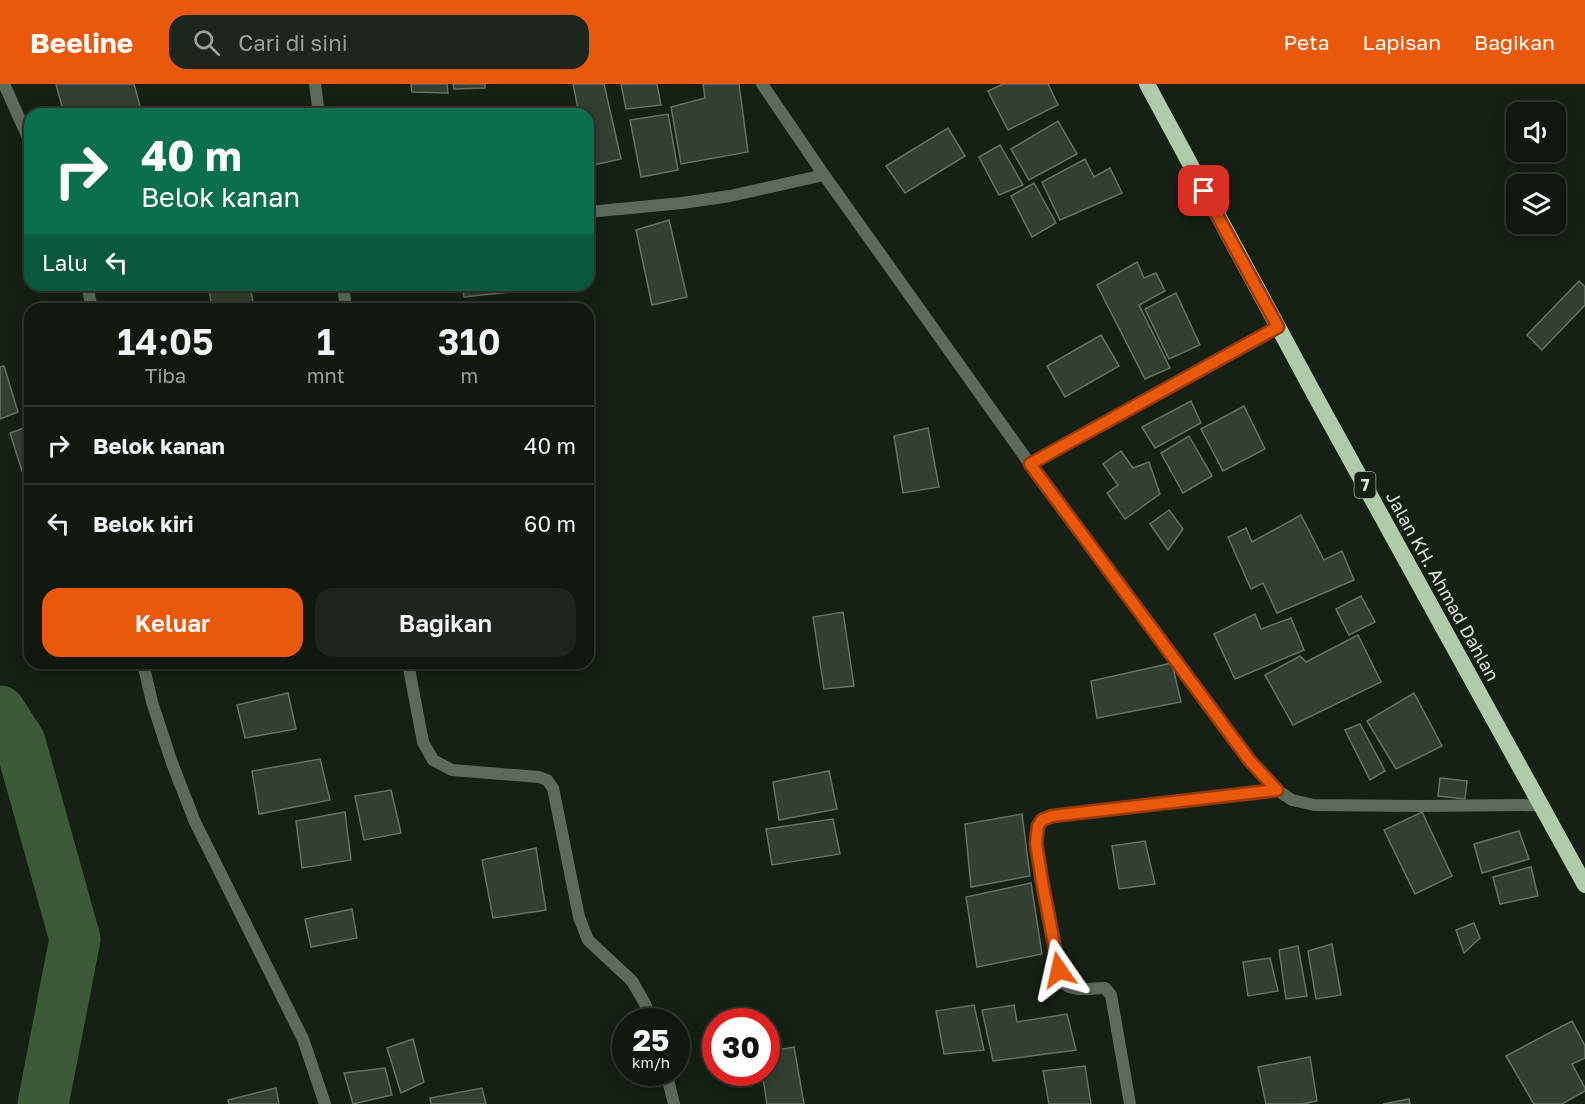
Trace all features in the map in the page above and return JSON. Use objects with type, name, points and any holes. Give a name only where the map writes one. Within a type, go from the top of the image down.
[{"type":"highway","name":"Jalan KH. Ahmad Dahlan","points":[[1147,84],[1585,885]]},
{"type":"street","points":[[4,84],[24,129]]},
{"type":"street","points":[[315,84],[319,108]]},
{"type":"street","points":[[762,84],[1030,464],[1250,761],[1277,790],[1292,800],[1314,805],[1541,805]]},
{"type":"street","points":[[594,211],[730,196],[824,175]]},
{"type":"street","points":[[1030,464],[1278,327]]},
{"type":"street","points":[[144,669],[152,702],[172,763],[195,822],[303,1039],[325,1104]]},
{"type":"street","points":[[409,669],[423,742],[433,760],[452,770],[539,777],[547,780],[553,788],[579,917],[588,940],[632,981],[647,1008]]},
{"type":"street","points":[[1130,1104],[1111,995],[1106,988],[1073,989],[1067,987],[1062,981],[1036,843],[1038,826],[1042,820],[1052,816],[1277,790]]},
{"type":"street","points":[[670,1086],[674,1104]]},
{"type":"building","points":[[56,84],[134,84],[140,108],[62,108]]},
{"type":"building","points":[[411,84],[447,84],[448,93],[412,92]]},
{"type":"building","points":[[453,84],[485,84],[485,88],[454,89]]},
{"type":"building","points":[[573,84],[604,84],[621,159],[594,165],[594,108],[578,108]]},
{"type":"building","points":[[621,84],[657,84],[661,105],[626,109]]},
{"type":"building","points":[[703,84],[739,84],[748,152],[681,164],[671,107],[705,98]]},
{"type":"building","points":[[1003,84],[1048,84],[1058,105],[1008,130],[988,91]]},
{"type":"building","points":[[668,114],[678,170],[641,177],[630,120]]},
{"type":"building","points":[[1058,121],[1077,154],[1029,180],[1011,149]]},
{"type":"building","points":[[948,128],[965,156],[905,193],[886,166]]},
{"type":"building","points":[[1000,145],[1023,185],[999,195],[979,157]]},
{"type":"building","points":[[1085,159],[1094,177],[1110,168],[1122,193],[1060,220],[1042,182]]},
{"type":"building","points":[[1034,183],[1056,223],[1032,237],[1011,196]]},
{"type":"building","points":[[669,220],[687,297],[652,305],[636,230]]},
{"type":"building","points":[[1137,262],[1144,278],[1156,273],[1165,291],[1139,305],[1170,368],[1145,379],[1097,285]]},
{"type":"building","points":[[1579,281],[1585,287],[1585,305],[1542,350],[1527,335]]},
{"type":"building","points":[[209,291],[251,291],[253,303],[211,303]]},
{"type":"building","points":[[463,291],[519,291],[464,297]]},
{"type":"building","points":[[1176,293],[1200,345],[1169,359],[1145,309]]},
{"type":"building","points":[[1101,335],[1119,366],[1065,397],[1047,366]]},
{"type":"building","points":[[4,366],[18,412],[0,419],[0,367]]},
{"type":"building","points":[[1191,401],[1201,423],[1155,448],[1142,427]]},
{"type":"building","points":[[1244,406],[1265,449],[1223,471],[1201,429]]},
{"type":"building","points":[[24,428],[24,470],[22,471],[10,433]]},
{"type":"building","points":[[928,428],[939,487],[903,493],[894,436]]},
{"type":"building","points":[[1189,436],[1212,476],[1183,493],[1161,453]]},
{"type":"building","points":[[1121,451],[1133,468],[1149,462],[1160,494],[1125,519],[1107,493],[1118,485],[1103,464]]},
{"type":"building","points":[[1169,510],[1183,529],[1168,550],[1150,524]]},
{"type":"building","points":[[1301,515],[1324,560],[1342,551],[1354,580],[1277,613],[1263,583],[1251,589],[1228,537],[1246,528],[1252,542]]},
{"type":"building","points":[[1361,596],[1375,622],[1349,635],[1336,609]]},
{"type":"building","points":[[843,612],[854,686],[824,689],[813,617]]},
{"type":"building","points":[[1255,614],[1261,629],[1291,618],[1304,650],[1235,679],[1214,634]]},
{"type":"building","points":[[1358,635],[1381,682],[1293,725],[1265,675],[1300,656],[1306,662]]},
{"type":"building","points":[[1172,663],[1181,702],[1097,718],[1091,681]]},
{"type":"building","points":[[288,693],[296,729],[245,738],[237,705]]},
{"type":"building","points":[[1414,693],[1442,746],[1396,769],[1367,721]]},
{"type":"building","points":[[1360,724],[1385,771],[1370,780],[1345,730]]},
{"type":"building","points":[[320,759],[330,800],[259,814],[252,771]]},
{"type":"building","points":[[829,771],[837,809],[779,820],[773,782]]},
{"type":"building","points":[[1440,778],[1467,781],[1465,799],[1438,796]]},
{"type":"building","points":[[391,790],[401,833],[364,840],[355,796]]},
{"type":"building","points":[[345,812],[351,860],[302,868],[296,821]]},
{"type":"building","points":[[1422,812],[1452,876],[1415,894],[1384,830]]},
{"type":"building","points":[[1022,814],[1030,876],[971,887],[965,824]]},
{"type":"building","points":[[833,819],[840,854],[772,865],[766,829]]},
{"type":"building","points":[[1519,831],[1529,859],[1482,873],[1474,844]]},
{"type":"building","points":[[1145,841],[1155,884],[1119,889],[1112,846]]},
{"type":"building","points":[[536,848],[546,910],[493,918],[482,860]]},
{"type":"building","points":[[1531,867],[1538,896],[1500,904],[1493,877]]},
{"type":"building","points":[[1031,883],[1042,954],[977,967],[966,897]]},
{"type":"building","points":[[352,909],[357,938],[311,947],[305,919]]},
{"type":"building","points":[[1474,923],[1480,938],[1464,953],[1456,930]]},
{"type":"building","points":[[1332,944],[1341,995],[1316,999],[1308,951]]},
{"type":"building","points":[[1298,946],[1307,996],[1286,999],[1279,950]]},
{"type":"building","points":[[1270,958],[1278,991],[1248,996],[1243,962]]},
{"type":"building","points":[[974,1005],[984,1050],[944,1054],[936,1011]]},
{"type":"building","points":[[1014,1005],[1017,1022],[1067,1014],[1076,1050],[993,1061],[982,1010]]},
{"type":"building","points":[[1572,1021],[1585,1046],[1585,1058],[1572,1064],[1585,1091],[1562,1104],[1534,1104],[1506,1056]]},
{"type":"building","points":[[413,1039],[424,1082],[401,1093],[387,1048]]},
{"type":"building","points":[[794,1047],[804,1104],[767,1104],[764,1086],[780,1086],[780,1050]]},
{"type":"building","points":[[1310,1057],[1317,1101],[1302,1104],[1266,1104],[1258,1067]]},
{"type":"building","points":[[1085,1066],[1091,1104],[1049,1104],[1043,1071]]},
{"type":"building","points":[[385,1068],[392,1095],[353,1104],[344,1073]]},
{"type":"building","points":[[276,1088],[279,1104],[229,1104],[228,1100]]},
{"type":"building","points":[[482,1088],[486,1104],[431,1104],[430,1098]]},
{"type":"building","points":[[1409,1099],[1410,1104],[1383,1104]]},
{"type":"waterway","points":[[0,711],[20,742],[75,939],[43,1104]]},
{"type":"route","points":[[1059,970],[1036,843],[1038,826],[1042,820],[1052,816],[1277,790],[1250,761],[1030,464],[1278,327],[1204,191]]}]
